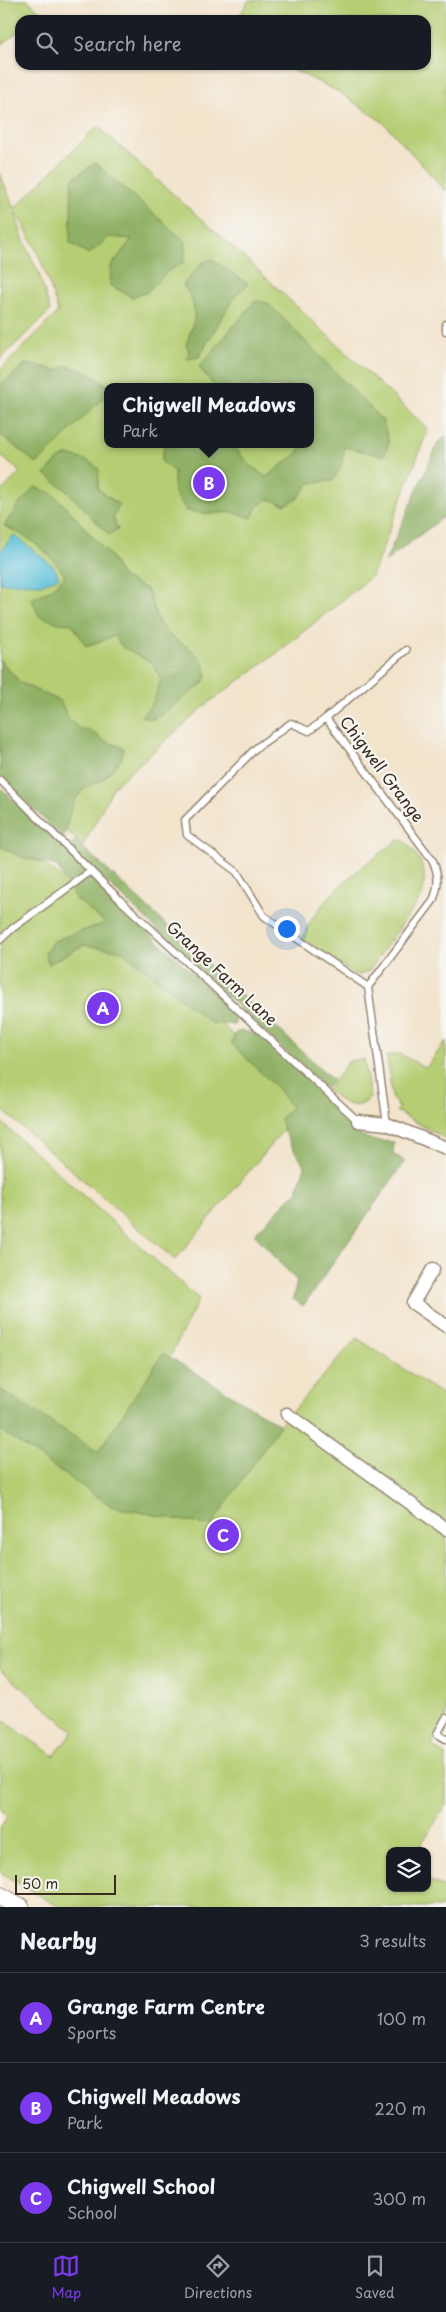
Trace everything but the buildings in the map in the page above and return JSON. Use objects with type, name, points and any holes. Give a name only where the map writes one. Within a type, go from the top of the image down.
[{"type":"street","name":"Grange Farm Lane","points":[[358,1121],[386,1124],[446,1148]]},
{"type":"street","points":[[433,1269],[413,1303],[446,1326]]},
{"type":"street","points":[[287,1414],[446,1530]]},
{"type":"street","points":[[0,1896],[20,1907]]},
{"type":"lane","points":[[446,324],[446,331]]},
{"type":"lane","name":"Chigwell Grange","points":[[326,718],[433,860],[438,872],[439,887],[433,902],[368,988],[264,916],[237,872],[187,835],[185,820],[256,748],[291,723],[309,731],[406,650]]},
{"type":"lane","name":"Grange Farm Lane","points":[[0,780],[91,871],[358,1121]]},
{"type":"lane","points":[[0,940],[13,928],[91,871]]},
{"type":"lane","points":[[368,988],[386,1124]]},
{"type":"lane","points":[[446,1718],[437,1734],[446,1739]]},
{"type":"green space","points":[[0,0],[27,0],[42,13],[39,15],[15,15],[15,34],[0,46]]},
{"type":"green space","points":[[249,0],[446,0],[446,191],[384,123],[339,92],[293,70],[431,70],[431,15],[240,15]]},
{"type":"green space","points":[[97,126],[247,260],[428,429],[372,576],[277,653],[207,704],[114,786],[83,846],[0,767],[0,493],[20,472],[0,455],[0,370],[58,312],[41,260],[15,212],[23,239],[40,276],[50,311],[0,359],[0,173],[14,209]]},
{"type":"green space","points":[[95,163],[186,242],[184,262],[168,271],[146,293],[132,297],[110,285],[111,266],[132,239],[109,237],[89,254],[70,243],[72,179]]},
{"type":"green space","points":[[212,259],[248,284],[234,297],[199,357],[187,359],[189,351],[186,345],[192,328],[194,308],[183,285],[203,262]]},
{"type":"green space","points":[[255,301],[268,303],[383,421],[389,443],[384,456],[344,447],[342,464],[333,481],[310,483],[297,499],[285,505],[269,499],[257,506],[252,518],[232,512],[210,514],[186,511],[174,491],[174,471],[161,461],[164,448],[235,448],[248,463],[266,477],[298,453],[300,448],[314,448],[314,383],[212,383],[199,367]]},
{"type":"green space","points":[[25,364],[57,371],[65,366],[83,370],[104,383],[104,396],[37,464],[0,434],[0,386]]},
{"type":"green space","points":[[446,436],[446,515],[385,562],[438,443]]},
{"type":"green space","points":[[68,455],[88,461],[99,469],[98,489],[119,505],[113,518],[118,529],[109,535],[66,490],[45,474],[59,459]]},
{"type":"green space","points":[[35,487],[53,494],[67,508],[111,557],[122,577],[148,590],[162,627],[200,659],[207,677],[201,685],[154,720],[141,716],[153,703],[161,679],[152,663],[122,647],[115,636],[86,646],[72,624],[59,623],[39,616],[32,599],[51,589],[65,576],[39,546],[23,535],[4,526],[19,504]]},
{"type":"green space","points":[[0,660],[21,683],[60,701],[68,717],[78,728],[90,730],[104,741],[124,748],[121,760],[100,782],[91,784],[78,796],[70,812],[64,839],[0,776]]},
{"type":"green space","points":[[0,787],[147,931],[238,1015],[234,1025],[211,1023],[122,951],[84,945],[49,964],[45,954],[53,941],[105,923],[76,899],[57,866],[21,857],[0,846]]},
{"type":"green space","points":[[0,832],[106,910],[304,1105],[175,1260],[0,1108]]},
{"type":"green space","points":[[75,840],[333,1080],[325,1089],[71,848]]},
{"type":"green space","points":[[403,840],[415,852],[422,865],[425,879],[422,896],[369,971],[359,975],[353,973],[302,939],[319,909],[330,896],[370,861],[397,841]]},
{"type":"green space","points":[[242,1031],[261,1035],[357,1125],[360,1135],[375,1141],[394,1142],[393,1154],[405,1161],[303,1306],[293,1299],[297,1281],[254,1234],[297,1191],[305,1166],[290,1144],[280,1119],[291,1107],[277,1088],[232,1044],[235,1033]]},
{"type":"green space","points":[[446,1041],[446,1139],[396,1111],[399,1108],[392,1098],[387,1056],[400,1054],[426,1068]]},
{"type":"green space","points":[[364,1059],[370,1098],[359,1105],[342,1102],[327,1090],[349,1061]]},
{"type":"green space","points":[[0,1121],[199,1299],[169,1359],[280,1425],[357,1338],[446,1397],[446,1721],[431,1746],[446,1755],[446,1805],[420,1847],[386,1847],[386,1892],[431,1892],[431,1881],[446,1889],[446,1907],[59,1907],[0,1872],[0,1827],[8,1816],[0,1810],[0,1723],[3,1720],[54,1756],[73,1731],[0,1669]]},
{"type":"green space","points":[[163,1353],[280,1425],[211,1526],[113,1507],[0,1430],[0,1389],[98,1452]]},
{"type":"water","points":[[14,535],[54,567],[59,577],[43,584],[0,583],[0,552]]},
{"type":"place","name":"Chigwell Meadows","points":[[209,483]]},
{"type":"place","name":"Grange Farm Centre","points":[[103,1008]]},
{"type":"place","name":"Chigwell School","points":[[223,1535]]}]
